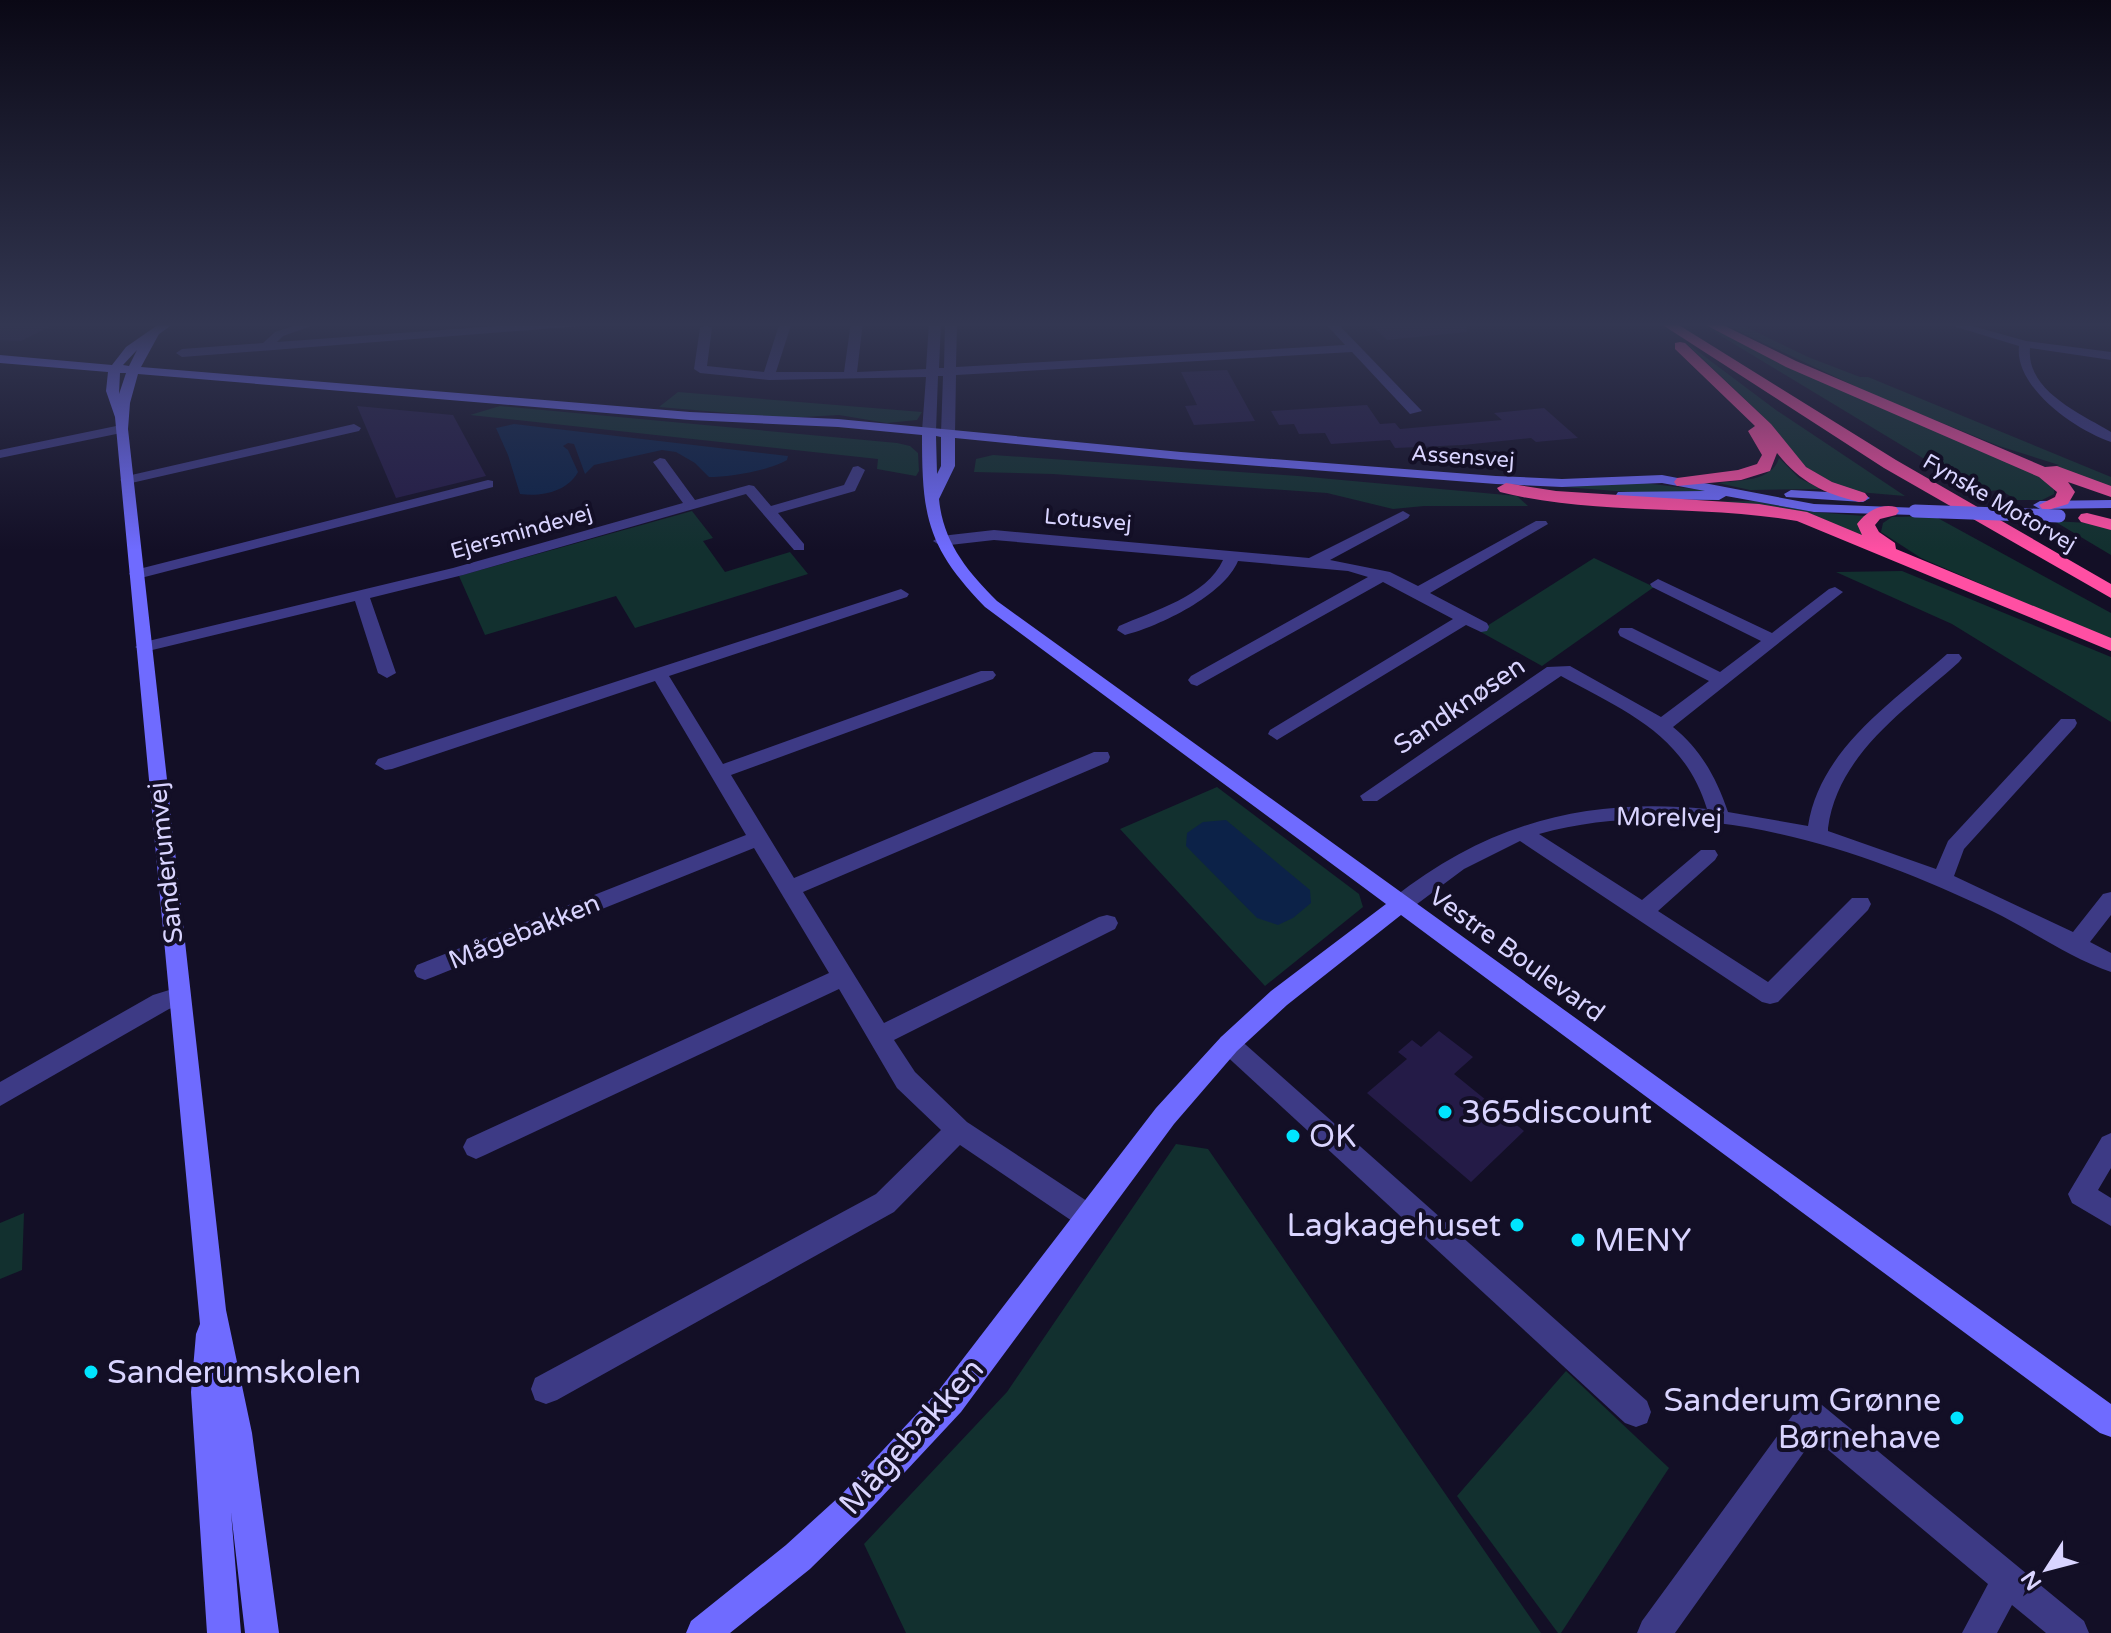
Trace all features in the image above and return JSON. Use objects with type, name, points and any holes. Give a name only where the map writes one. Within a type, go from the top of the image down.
[{"type":"highway","points":[[1683,482],[1751,473],[1770,460],[1768,448],[1733,398]]},
{"type":"highway","points":[[1735,398],[1765,427],[1800,471],[1826,486],[1859,497]]},
{"type":"highway","name":"Fynske Motorvej","points":[[1786,398],[1878,456],[2111,592]]},
{"type":"highway","name":"Fynske Motorvej","points":[[1807,398],[1907,460],[2111,577]]},
{"type":"highway","points":[[1869,398],[2045,473],[2060,483],[2066,492],[2062,500],[2049,509]]},
{"type":"highway","points":[[1871,398],[2111,492]]},
{"type":"highway","points":[[1506,488],[1556,496],[1759,509],[1801,516],[2111,645]]},
{"type":"highway","points":[[1894,506],[1874,515],[1866,524],[1871,535],[1879,541],[2111,645]]},
{"type":"highway","points":[[2087,518],[2111,523]]},
{"type":"street","name":"Sanderumvej","points":[[114,398],[120,422],[127,480],[212,1310],[237,1433],[262,1633]]},
{"type":"street","name":"Sanderumvej","points":[[120,422],[127,398]]},
{"type":"street","points":[[486,398],[948,438]]},
{"type":"street","name":"Vestre Boulevard","points":[[936,398],[929,436],[931,499],[941,541],[961,574],[991,604],[2111,1422]]},
{"type":"street","name":"Vestre Boulevard","points":[[931,499],[948,466],[944,398]]},
{"type":"street","points":[[1403,398],[1415,411]]},
{"type":"street","points":[[2052,398],[2111,438]]},
{"type":"street","points":[[690,416],[773,427],[929,436]]},
{"type":"street","points":[[0,454],[120,422]]},
{"type":"street","points":[[127,480],[354,428]]},
{"type":"street","name":"Assensvej","points":[[948,438],[1521,482],[1635,478],[1683,482],[1828,510],[1894,506],[2049,509],[2087,518]]},
{"type":"street","name":"Assensvej","points":[[948,438],[1506,488],[1665,497],[1812,494],[1859,497],[1915,511],[2049,509],[2111,504]]},
{"type":"street","points":[[660,462],[692,505]]},
{"type":"street","points":[[768,511],[850,488],[858,470]]},
{"type":"street","points":[[137,574],[488,484]]},
{"type":"street","name":"Ejersmindevej","points":[[144,647],[457,572],[749,489],[799,547]]},
{"type":"street","points":[[1315,561],[1403,515]]},
{"type":"street","points":[[1419,592],[1541,524]]},
{"type":"street","name":"Lotusvej","points":[[941,541],[994,535],[1350,566],[1384,575],[1474,622],[1277,734]]},
{"type":"street","points":[[1125,630],[1215,584],[1230,567],[1233,555]]},
{"type":"street","points":[[1197,680],[1384,575]]},
{"type":"street","points":[[1658,584],[1773,640]]},
{"type":"street","points":[[1662,726],[1835,592]]},
{"type":"street","points":[[385,764],[901,594]]},
{"type":"street","points":[[361,595],[387,673]]},
{"type":"street","points":[[1626,632],[1722,680]]},
{"type":"street","points":[[1817,835],[1820,808],[1834,777],[1854,749],[1953,658]]},
{"type":"street","name":"Sandknøsen","points":[[1370,796],[1553,671],[1564,670],[1662,726],[1688,747],[1703,770],[1719,816]]},
{"type":"street","points":[[659,674],[841,978],[906,1080],[958,1130],[1087,1216]]},
{"type":"street","points":[[718,773],[987,675]]},
{"type":"street","points":[[1943,878],[1955,846],[2068,723]]},
{"type":"street","points":[[789,889],[1101,757]]},
{"type":"street","name":"Morelvej","points":[[1401,904],[1460,861],[1521,832],[1616,815],[1667,813],[1719,816],[1817,835],[1892,858],[1943,878],[2111,963]]},
{"type":"street","points":[[1521,832],[1770,995],[1860,904]]},
{"type":"street","name":"Mågebakken","points":[[425,971],[758,838]]},
{"type":"street","name":"Morelvej","points":[[1643,912],[1708,855]]},
{"type":"street","points":[[2076,944],[2111,900]]},
{"type":"street","name":"Mågebakken","points":[[706,1632],[798,1557],[852,1506],[950,1401],[1165,1116],[1229,1044],[1279,998],[1401,904]]},
{"type":"street","points":[[877,1037],[1107,923]]},
{"type":"street","points":[[476,1147],[841,978]]},
{"type":"street","points":[[0,1095],[161,1002],[179,996]]},
{"type":"street","points":[[1229,1044],[1636,1412]]},
{"type":"street","points":[[546,1389],[885,1203],[958,1130]]},
{"type":"street","points":[[2111,1145],[2081,1194],[2111,1213]]},
{"type":"street","name":"Sanderumvej","points":[[212,1310],[206,1392],[224,1633]]},
{"type":"street","points":[[1654,1633],[1811,1416],[2072,1633]]},
{"type":"street","points":[[1979,1633],[2008,1580]]},
{"type":"green space","points":[[670,398],[754,398],[922,412],[917,420],[887,423],[839,415],[786,418],[659,407]]},
{"type":"green space","points":[[1744,398],[1760,398],[1905,496],[1858,492],[1831,482],[1804,466],[1770,423]]},
{"type":"green space","points":[[1824,398],[1867,398],[2037,474],[2054,489],[2054,494],[2042,500],[2017,500],[2000,490],[1979,492]]},
{"type":"green space","points":[[1881,398],[1920,398],[2111,477],[2111,490],[2050,468],[2059,465],[1999,446]]},
{"type":"green space","points":[[500,406],[897,443],[910,446],[918,453],[919,471],[916,476],[877,469],[878,459],[470,415]]},
{"type":"green space","points":[[993,455],[1298,476],[1517,496],[1528,506],[1393,509],[1327,493],[1053,474],[974,472],[976,459]]},
{"type":"green space","points":[[1779,458],[1799,478],[1821,489],[1750,490],[1718,483],[1762,476],[1775,466]]},
{"type":"green space","points":[[1644,483],[1711,491],[1643,493],[1563,487]]},
{"type":"green space","points":[[1755,501],[1814,512],[1864,516],[1871,539],[1825,522],[1696,502]]},
{"type":"green space","points":[[692,511],[713,538],[703,541],[725,572],[790,552],[808,574],[635,628],[616,596],[485,635],[459,576]]},
{"type":"green space","points":[[1934,516],[2111,613],[2111,640],[1921,558],[1881,532],[1883,523],[1892,517]]},
{"type":"green space","points":[[2054,521],[2088,523],[2111,529],[2111,555]]},
{"type":"green space","points":[[1594,558],[1654,587],[1542,666],[1479,631]]},
{"type":"green space","points":[[1902,571],[2111,657],[2111,722],[1952,624],[1836,572]]},
{"type":"green space","points":[[1217,787],[1359,894],[1363,907],[1265,986],[1120,829]]},
{"type":"green space","points":[[1176,1144],[1208,1149],[1541,1633],[906,1633],[864,1544],[1007,1392]]},
{"type":"green space","points":[[24,1213],[22,1270],[0,1279],[0,1223]]},
{"type":"green space","points":[[1566,1371],[1669,1468],[1561,1633],[1558,1633],[1457,1496]]},
{"type":"water","points":[[514,424],[788,456],[780,464],[761,470],[709,477],[695,463],[676,452],[662,450],[594,465],[585,474],[574,444],[568,443],[563,446],[578,472],[573,479],[553,492],[520,494],[496,428]]},
{"type":"water","points":[[1226,820],[1310,890],[1311,903],[1293,918],[1278,925],[1257,918],[1186,846],[1187,833],[1203,822]]},
{"type":"building","points":[[1194,398],[1242,398],[1255,421],[1194,425],[1185,406],[1197,405]]},
{"type":"building","points":[[1367,405],[1380,424],[1395,423],[1400,429],[1502,420],[1494,413],[1544,408],[1578,438],[1536,442],[1531,438],[1395,448],[1390,440],[1331,444],[1325,433],[1299,434],[1294,424],[1279,425],[1271,411]]},
{"type":"building","points":[[357,406],[453,415],[486,476],[396,498]]},
{"type":"building","name":"365discount","points":[[1439,1031],[1473,1057],[1454,1074],[1524,1131],[1471,1182],[1367,1093],[1407,1059],[1398,1052],[1412,1040],[1421,1047]]},
{"type":"place","name":"365discount","points":[[1445,1112]]},
{"type":"place","name":"OK","points":[[1293,1136]]},
{"type":"place","name":"Lagkagehuset","points":[[1517,1225]]},
{"type":"place","name":"MENY","points":[[1578,1240]]},
{"type":"place","name":"Sanderumskolen","points":[[91,1372]]},
{"type":"place","name":"Sanderum Grønne Børnehave","points":[[1957,1418]]}]
